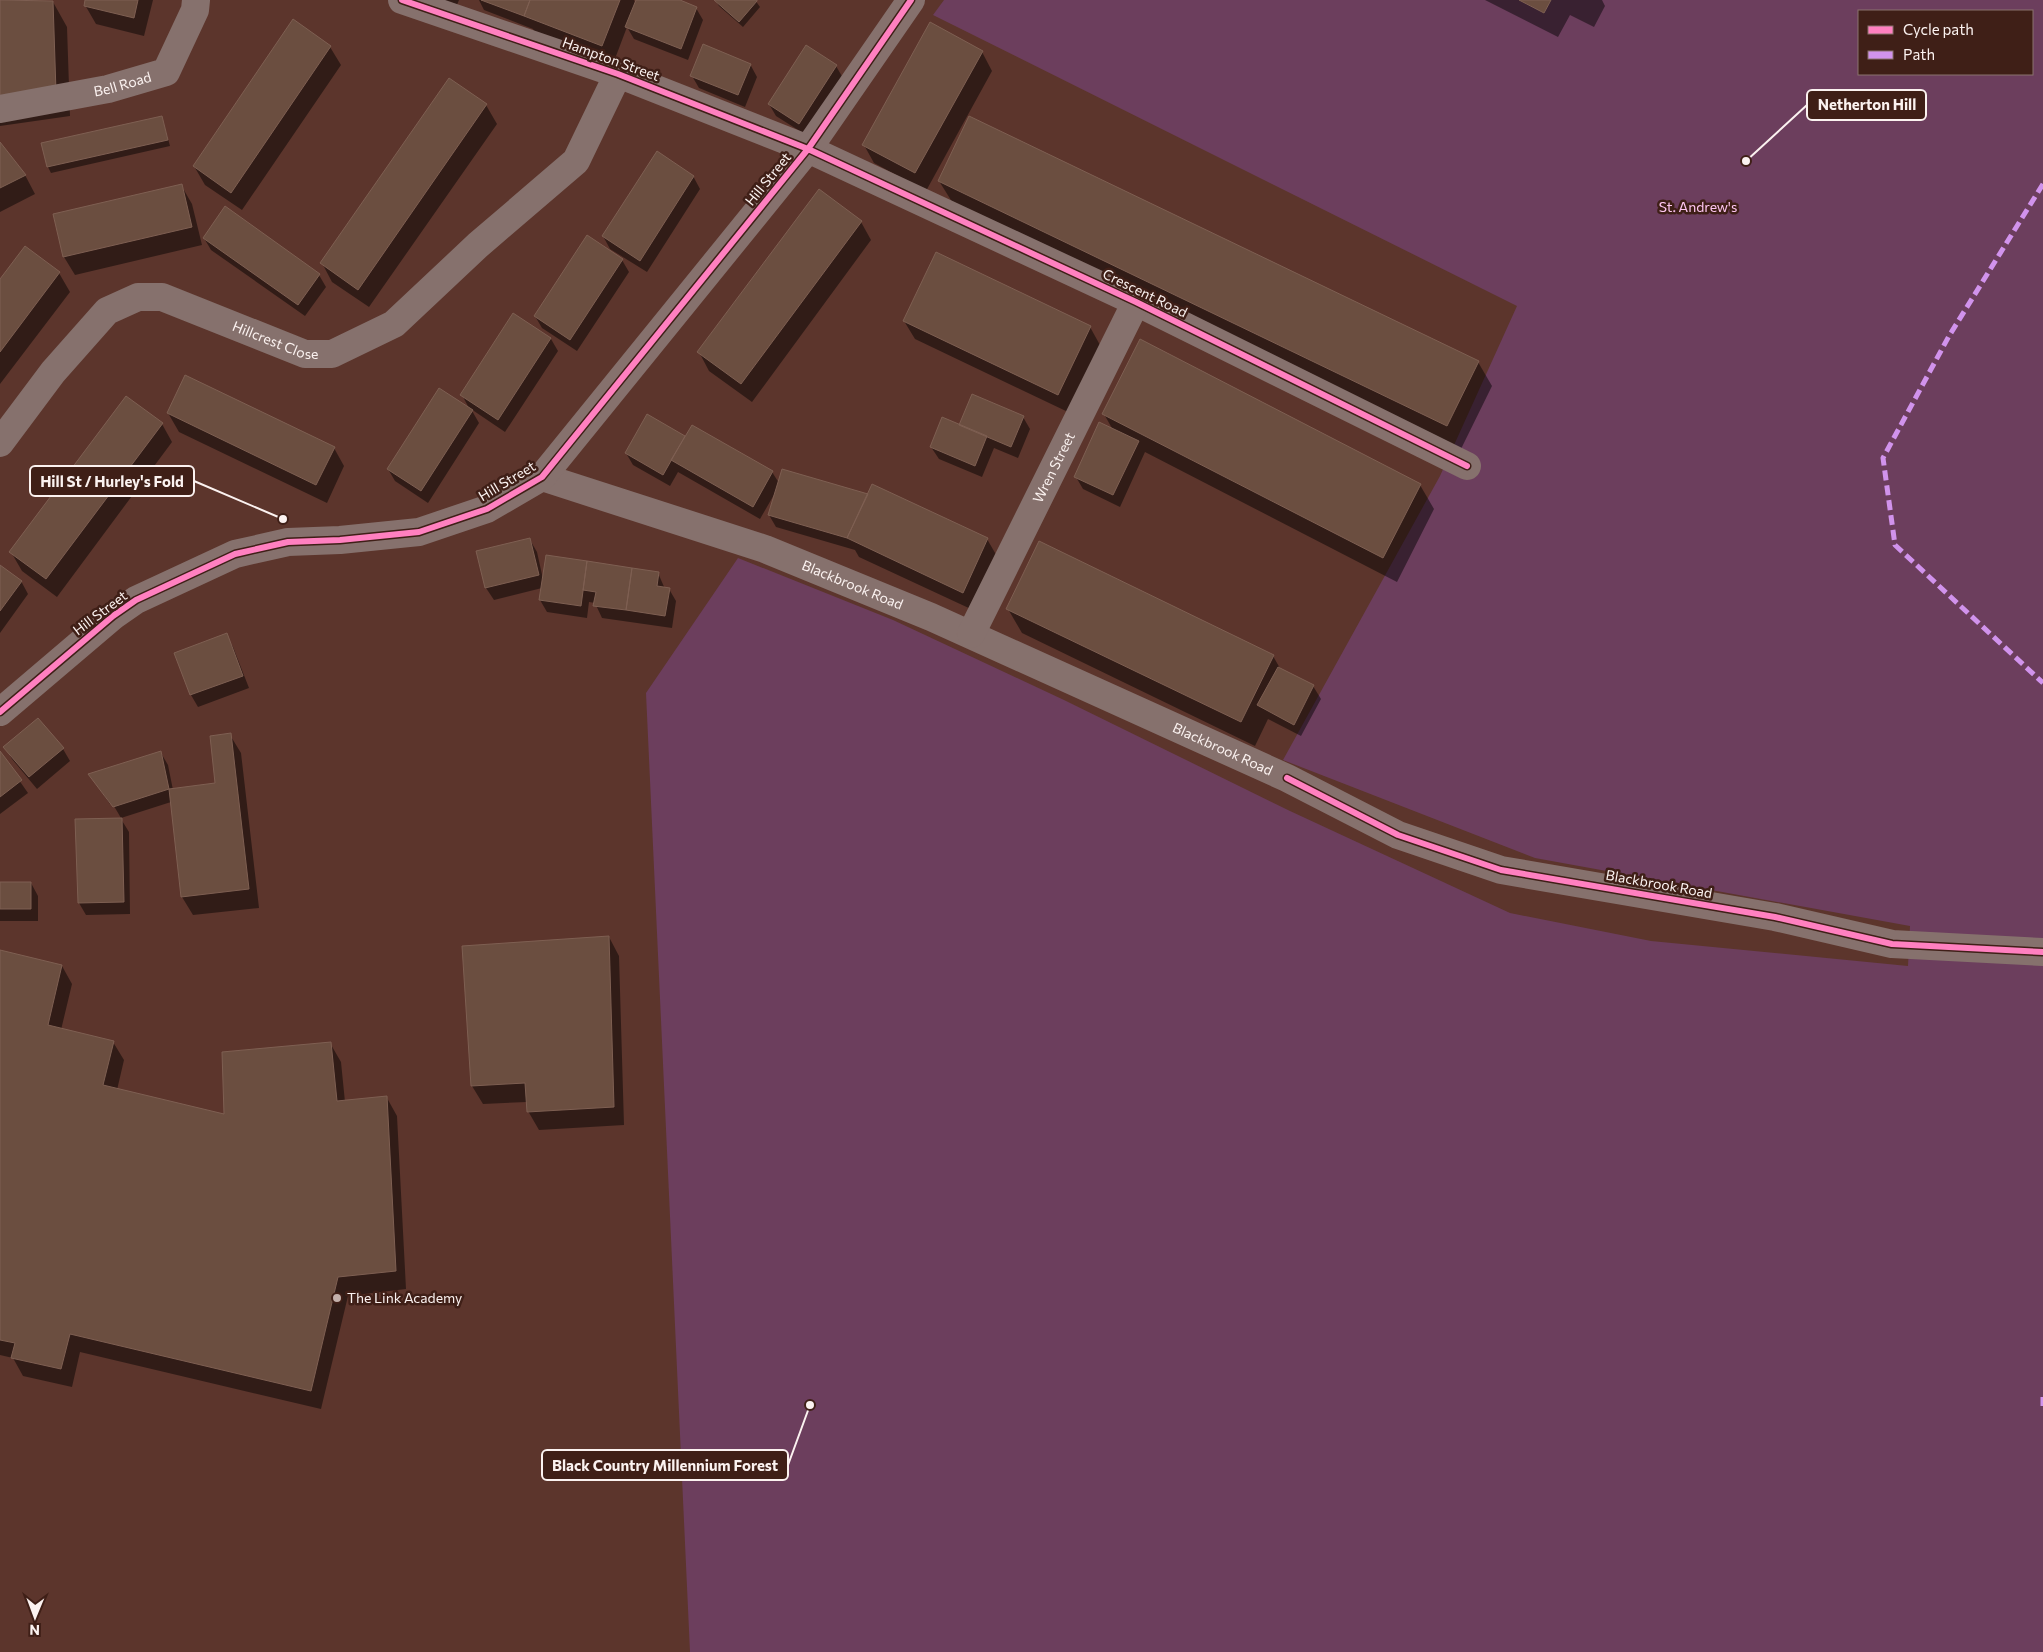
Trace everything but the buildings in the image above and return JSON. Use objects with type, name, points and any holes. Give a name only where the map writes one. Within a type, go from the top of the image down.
[{"type":"street","name":"Bell Road","points":[[0,109],[108,89],[166,72],[195,10],[196,0]]},
{"type":"street","name":"Hampton Street","points":[[402,0],[458,9],[808,149]]},
{"type":"street","name":"Hill Street","points":[[0,712],[113,616],[136,600],[235,554],[288,542],[340,540],[419,532],[487,510],[542,476],[808,149],[911,0]]},
{"type":"street","name":"Hillcrest Close","points":[[0,443],[53,372],[107,311],[138,297],[162,296],[305,354],[332,354],[394,324],[478,245],[576,161],[618,74]]},
{"type":"street","name":"Crescent Road","points":[[808,149],[1136,302],[1467,466]]},
{"type":"street","name":"Wren Street","points":[[971,634],[1136,302]]},
{"type":"street","name":"Blackbrook Road","points":[[542,476],[765,549],[971,634],[1287,778],[1398,835],[1501,870],[1775,917],[1892,944],[2043,952]]},
{"type":"green space","name":"St. Andrew's","points":[[944,0],[2043,0],[2043,1652],[690,1652],[646,693],[738,558],[893,620],[1064,700],[1290,811],[1510,913],[1651,941],[1908,966],[1910,926],[1535,858],[1283,760],[1440,476],[1517,306],[933,15]]},
{"type":"marked path","points":[[2043,184],[1949,336],[1883,458],[1895,545],[2043,683]]},
{"type":"marked path","points":[[2043,1397],[2043,1406]]},
{"type":"cycle path","points":[[402,0],[618,74],[808,149],[1136,302],[1467,466]]},
{"type":"cycle path","points":[[0,712],[113,616],[136,600],[235,554],[288,542],[340,540],[419,532],[487,509],[542,477],[808,149],[911,0]]},
{"type":"cycle path","points":[[1287,778],[1398,835],[1501,870],[1775,917],[1892,944],[2043,952]]},
{"type":"place","name":"Netherton Hill","points":[[1746,161]]},
{"type":"place","name":"Hill St / Hurley's Fold","points":[[283,519]]},
{"type":"place","name":"The Link Academy","points":[[337,1298]]},
{"type":"place","name":"Black Country Millennium Forest","points":[[810,1405]]}]
